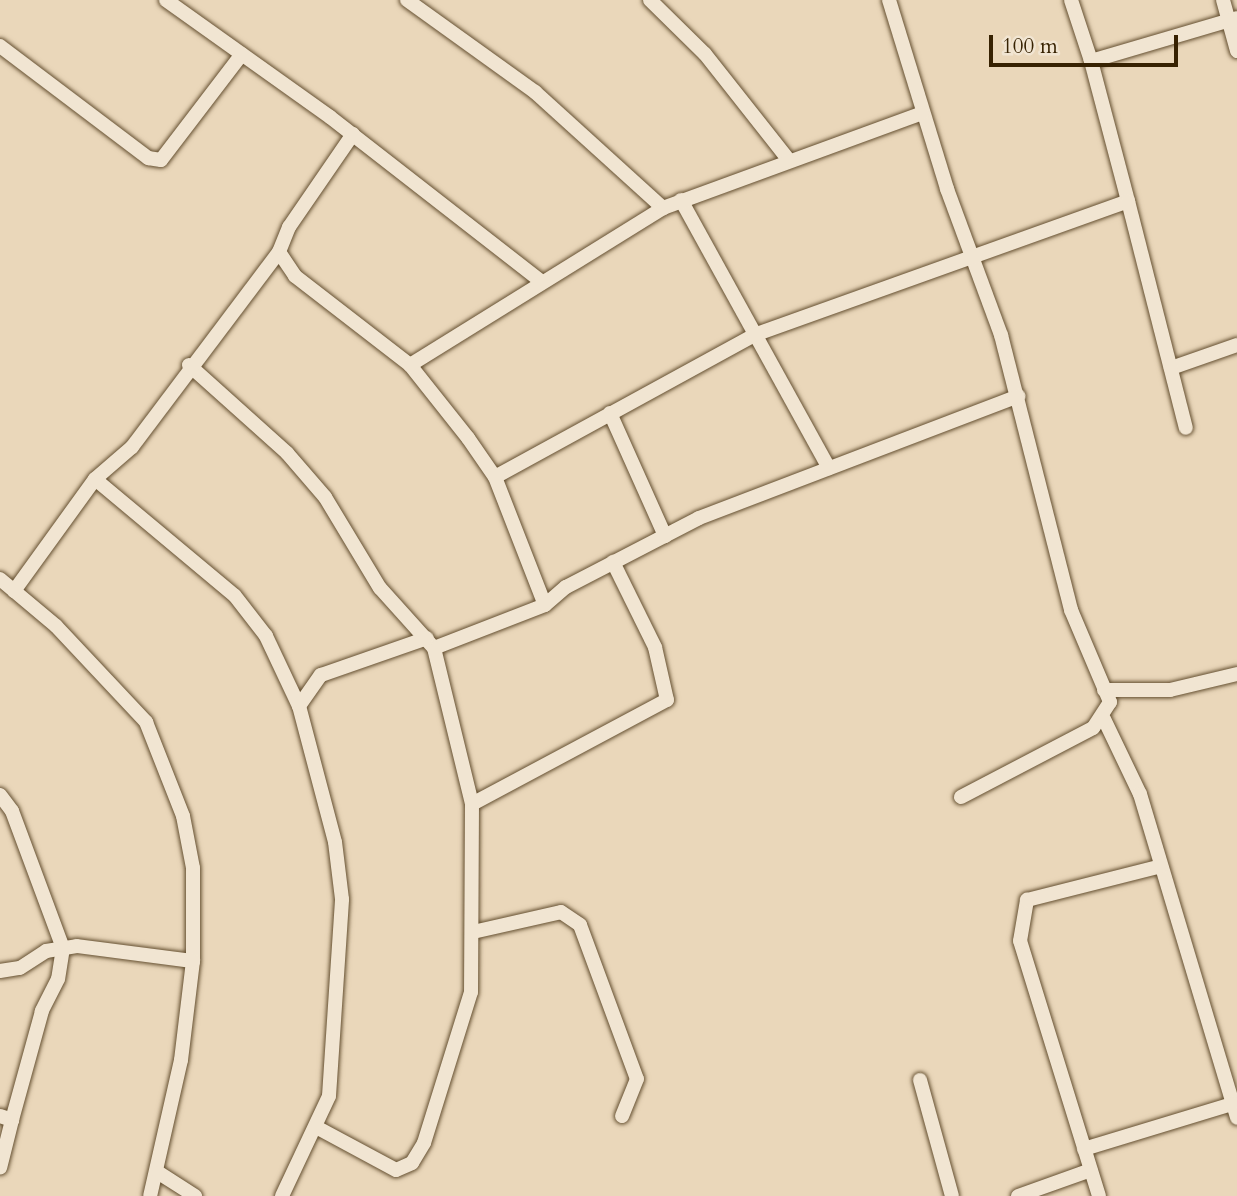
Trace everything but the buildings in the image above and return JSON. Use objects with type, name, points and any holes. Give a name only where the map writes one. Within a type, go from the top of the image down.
[{"type":"street","points":[[166,0],[353,134],[542,282]]},
{"type":"street","points":[[407,0],[535,92],[663,208]]},
{"type":"street","points":[[650,0],[705,54],[786,158]]},
{"type":"street","points":[[889,0],[922,113],[1018,396],[1067,598],[1110,702],[1104,719],[961,797]]},
{"type":"street","points":[[1071,0],[1091,61],[1186,428]]},
{"type":"street","points":[[1223,0],[1233,20],[1237,51]]},
{"type":"street","points":[[1091,61],[1233,20]]},
{"type":"street","points":[[0,46],[148,158],[161,160],[242,54]]},
{"type":"street","points":[[410,365],[663,208],[786,158],[922,113]]},
{"type":"street","points":[[14,591],[94,478],[132,447],[189,365],[279,253],[289,227],[353,134]]},
{"type":"street","points":[[681,200],[829,468]]},
{"type":"street","points":[[495,477],[754,335],[1128,201]]},
{"type":"street","points":[[279,253],[295,276],[410,365],[495,477],[545,604]]},
{"type":"street","points":[[1171,368],[1237,345]]},
{"type":"street","points":[[189,365],[287,453],[325,497],[380,588],[430,643],[472,804],[473,932],[464,1027],[440,1103],[412,1163],[396,1171],[317,1128]]},
{"type":"street","points":[[299,706],[321,675],[430,643],[545,604],[613,562],[665,536],[829,468],[1018,396]]},
{"type":"street","points":[[610,413],[665,536]]},
{"type":"street","points":[[94,478],[234,596],[266,636],[299,706],[335,842],[342,899],[334,1063],[317,1128],[282,1196]]},
{"type":"street","points":[[472,804],[667,700],[655,648],[613,562]]},
{"type":"street","points":[[0,579],[56,626],[146,722],[183,816],[193,868],[193,961],[159,1173],[150,1196]]},
{"type":"street","points":[[1104,690],[1170,691],[1237,674]]},
{"type":"street","points":[[1084,1149],[1235,1111],[1130,766],[1104,719]]},
{"type":"street","points":[[0,795],[12,811],[63,948],[58,979],[43,1011],[6,1118],[0,1168]]},
{"type":"street","points":[[1099,1196],[1020,941],[1027,900],[1161,866]]},
{"type":"street","points":[[473,932],[561,912],[580,925],[637,1079],[622,1116]]},
{"type":"street","points":[[0,971],[20,968],[46,951],[63,948],[193,961]]},
{"type":"street","points":[[1221,1060],[1237,1058]]},
{"type":"street","points":[[920,1080],[952,1196]]},
{"type":"street","points":[[1018,1196],[1091,1170]]},
{"type":"street","points":[[159,1173],[195,1196]]}]
